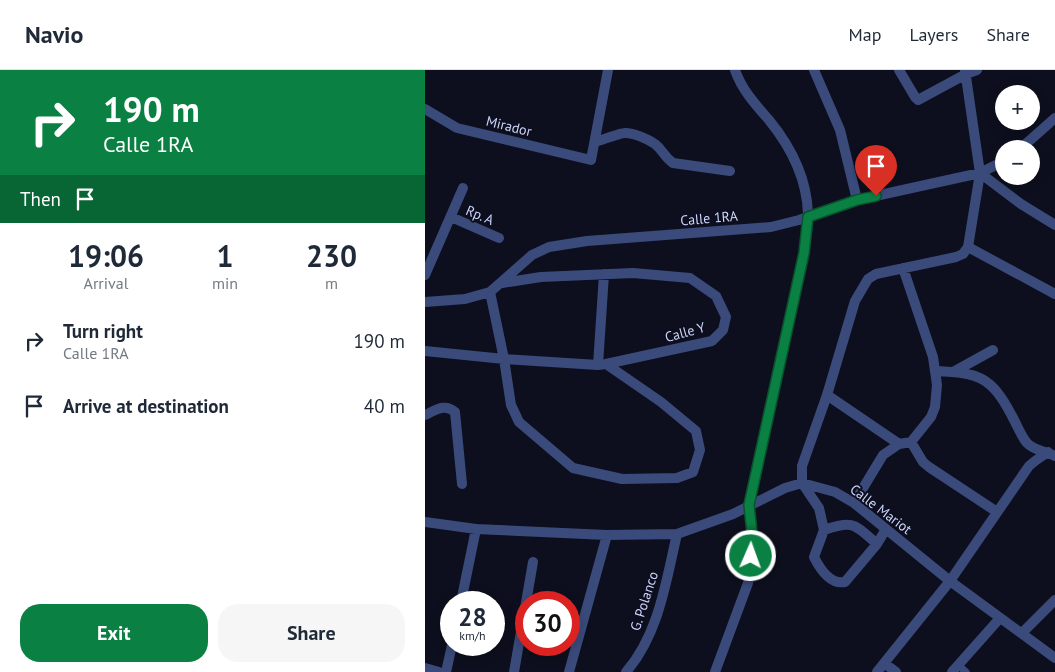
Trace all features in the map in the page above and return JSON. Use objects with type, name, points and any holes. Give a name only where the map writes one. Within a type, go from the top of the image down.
[{"type":"street","points":[[608,70],[595,142],[625,133],[655,144],[663,152],[665,158],[673,163],[730,171]]},
{"type":"street","points":[[715,672],[748,583],[753,542],[749,505],[804,253],[808,217],[803,180],[785,142],[747,95],[740,84],[735,70]]},
{"type":"street","points":[[814,70],[837,123],[857,200]]},
{"type":"street","points":[[899,70],[918,100],[965,72],[977,70]]},
{"type":"street","points":[[886,529],[877,544],[845,582],[839,583],[830,580],[814,557],[824,530],[819,508],[802,483],[803,461],[827,395],[860,290],[872,276],[956,257],[963,254],[968,248],[980,174],[965,72]]},
{"type":"street","name":"Mirador","points":[[425,110],[457,128],[590,160],[592,160],[595,142]]},
{"type":"street","points":[[1029,140],[1055,118]]},
{"type":"street","name":"Calle 1RA","points":[[425,302],[465,300],[490,292],[532,255],[549,247],[587,241],[771,227],[808,217],[857,200],[980,174],[995,166]]},
{"type":"street","points":[[980,174],[1021,204],[1055,225]]},
{"type":"street","points":[[425,275],[463,188]]},
{"type":"street","name":"Rp. A","points":[[451,217],[499,238]]},
{"type":"street","points":[[968,248],[1055,294]]},
{"type":"street","points":[[854,503],[883,455],[899,444],[911,442],[931,417],[935,407],[937,396],[936,371],[926,334],[903,268]]},
{"type":"street","points":[[490,292],[511,404],[519,422],[573,468],[622,479],[677,478],[693,472],[700,450],[697,431],[661,402],[602,365],[604,274]]},
{"type":"street","name":"Calle Y","points":[[425,351],[504,359],[602,365],[711,341],[723,330],[726,317],[716,296],[690,278],[604,274],[541,277],[502,283]]},
{"type":"street","points":[[954,372],[993,350]]},
{"type":"street","points":[[936,371],[980,377],[992,385],[1027,442],[1031,446],[1051,454]]},
{"type":"street","points":[[827,395],[899,444]]},
{"type":"street","points":[[425,415],[442,407],[451,408],[455,412],[462,484]]},
{"type":"street","points":[[911,442],[923,462],[929,467],[997,512]]},
{"type":"street","points":[[896,672],[881,668],[950,581],[1032,463],[1051,454]]},
{"type":"street","points":[[425,522],[476,528],[607,535],[677,534],[733,514],[785,488],[802,483]]},
{"type":"street","name":"Calle Mariot","points":[[802,483],[835,492],[854,503],[950,581],[1055,658]]},
{"type":"street","points":[[824,530],[843,524],[850,524],[859,528],[877,544]]},
{"type":"street","points":[[463,591],[476,528]]},
{"type":"street","name":"G. Polanco","points":[[626,672],[649,634],[663,594],[677,534]]},
{"type":"street","points":[[569,672],[607,535]]},
{"type":"street","points":[[514,672],[533,562]]},
{"type":"street","points":[[1023,633],[1055,600]]},
{"type":"street","points":[[959,670],[1000,618]]},
{"type":"street","points":[[446,672],[450,656]]},
{"type":"street","points":[[425,668],[439,672]]},
{"type":"route","points":[[751,556],[753,542],[749,505],[804,253],[808,217],[857,200],[876,196]]}]
